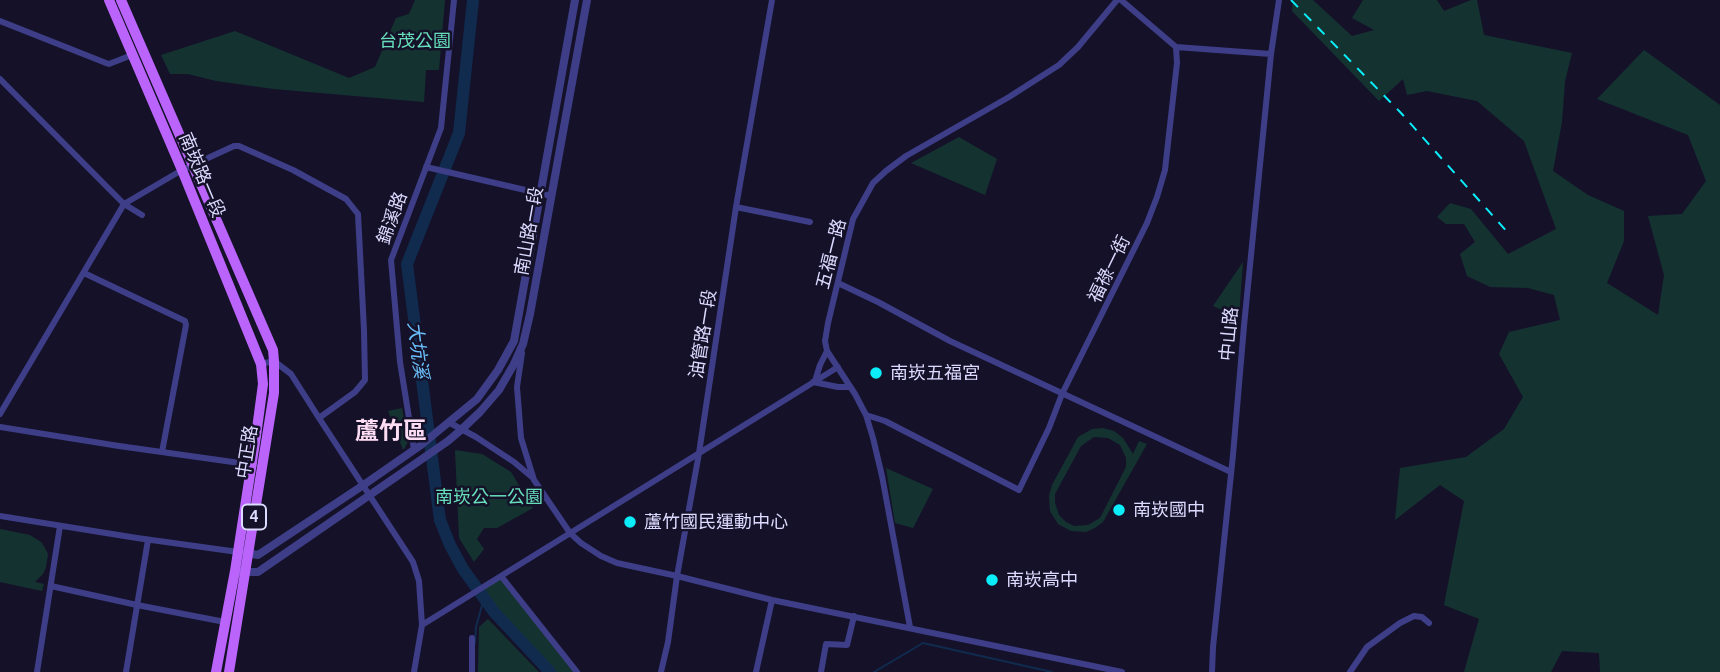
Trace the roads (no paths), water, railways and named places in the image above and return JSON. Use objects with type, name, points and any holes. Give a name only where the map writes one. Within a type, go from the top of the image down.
[{"type":"main road","name":"南崁路一段","points":[[108,0],[273,350],[274,361]]},
{"type":"main road","name":"南崁路一段","points":[[121,0],[261,364]]},
{"type":"main road","name":"中正路","points":[[229,672],[240,571],[257,465],[274,393],[274,361]]},
{"type":"main road","name":"中正路","points":[[257,465],[263,384],[261,364]]},
{"type":"main road","name":"中正路","points":[[216,672],[225,622],[240,571]]},
{"type":"street","name":"錦溪路","points":[[417,447],[400,362],[391,260],[441,128],[454,0]]},
{"type":"street","name":"南山路一段","points":[[417,447],[477,399],[514,341],[575,0]]},
{"type":"street","name":"南山路一段","points":[[368,495],[448,441],[480,412],[499,390],[523,344],[587,0]]},
{"type":"street","name":"油管路一段","points":[[661,672],[670,631],[736,206],[772,0]]},
{"type":"street","points":[[1119,0],[1176,47],[1271,54]]},
{"type":"street","name":"五福一路","points":[[814,382],[827,351],[825,341],[828,323],[853,219],[873,183],[905,156],[1020,91],[1059,65],[1119,0]]},
{"type":"street","name":"中山路","points":[[1212,672],[1271,54],[1279,0]]},
{"type":"street","points":[[0,20],[109,64],[132,55]]},
{"type":"street","points":[[568,45],[578,46]]},
{"type":"street","name":"福祿一街","points":[[866,415],[885,421],[1018,490],[1049,428],[1062,394],[1130,260],[1157,197],[1165,170],[1177,63],[1176,47]]},
{"type":"street","points":[[0,79],[124,204],[142,215]]},
{"type":"street","points":[[0,414],[124,204],[187,168],[231,147],[239,146],[293,170],[346,199],[358,214],[365,380],[355,392],[318,418]]},
{"type":"street","points":[[426,167],[551,196]]},
{"type":"street","points":[[736,206],[810,222]]},
{"type":"street","points":[[84,273],[185,321],[162,452]]},
{"type":"street","points":[[838,283],[950,341],[1231,472]]},
{"type":"street","points":[[523,344],[517,387],[521,438],[534,480]]},
{"type":"street","points":[[827,351],[866,415],[882,476],[910,627]]},
{"type":"street","points":[[261,364],[274,361],[291,374],[413,562],[419,581],[422,625],[414,672]]},
{"type":"street","points":[[422,625],[838,367]]},
{"type":"street","points":[[814,382],[850,387]]},
{"type":"street","points":[[450,423],[514,462],[534,480],[570,533],[581,543],[617,563],[772,600],[1122,672]]},
{"type":"street","points":[[0,427],[257,465]]},
{"type":"street","points":[[0,516],[258,555],[417,447]]},
{"type":"street","points":[[240,571],[258,572],[368,495]]},
{"type":"street","points":[[37,672],[60,526]]},
{"type":"street","points":[[126,672],[148,540]]},
{"type":"street","points":[[501,576],[577,672]]},
{"type":"street","points":[[51,586],[137,606],[225,622]]},
{"type":"street","points":[[756,672],[772,600]]},
{"type":"street","points":[[821,672],[826,644],[847,645],[854,616]]},
{"type":"street","points":[[1350,672],[1367,647],[1400,623],[1414,616],[1422,617],[1429,623]]},
{"type":"street","points":[[471,672],[472,638]]},
{"type":"waterway","name":"大坑溪","points":[[473,0],[459,133],[407,264],[440,520],[463,569],[494,612],[550,672]]},
{"type":"waterway","points":[[475,643],[476,627],[484,598]]},
{"type":"waterway","points":[[874,672],[923,643],[1052,672]]},
{"type":"railway","points":[[1291,0],[1401,113],[1510,235]]},
{"type":"place","name":"南崁五福宮","points":[[876,373]]},
{"type":"place","name":"南崁國中","points":[[1119,510]]},
{"type":"place","name":"蘆竹國民運動中心","points":[[630,522]]},
{"type":"place","name":"南崁高中","points":[[992,580]]},
{"type":"district","name":"蘆竹區","points":[[391,431]]},
{"type":"park label","name":"台茂公園","points":[[415,41]]},
{"type":"park label","name":"南崁公一公園","points":[[489,497]]}]
